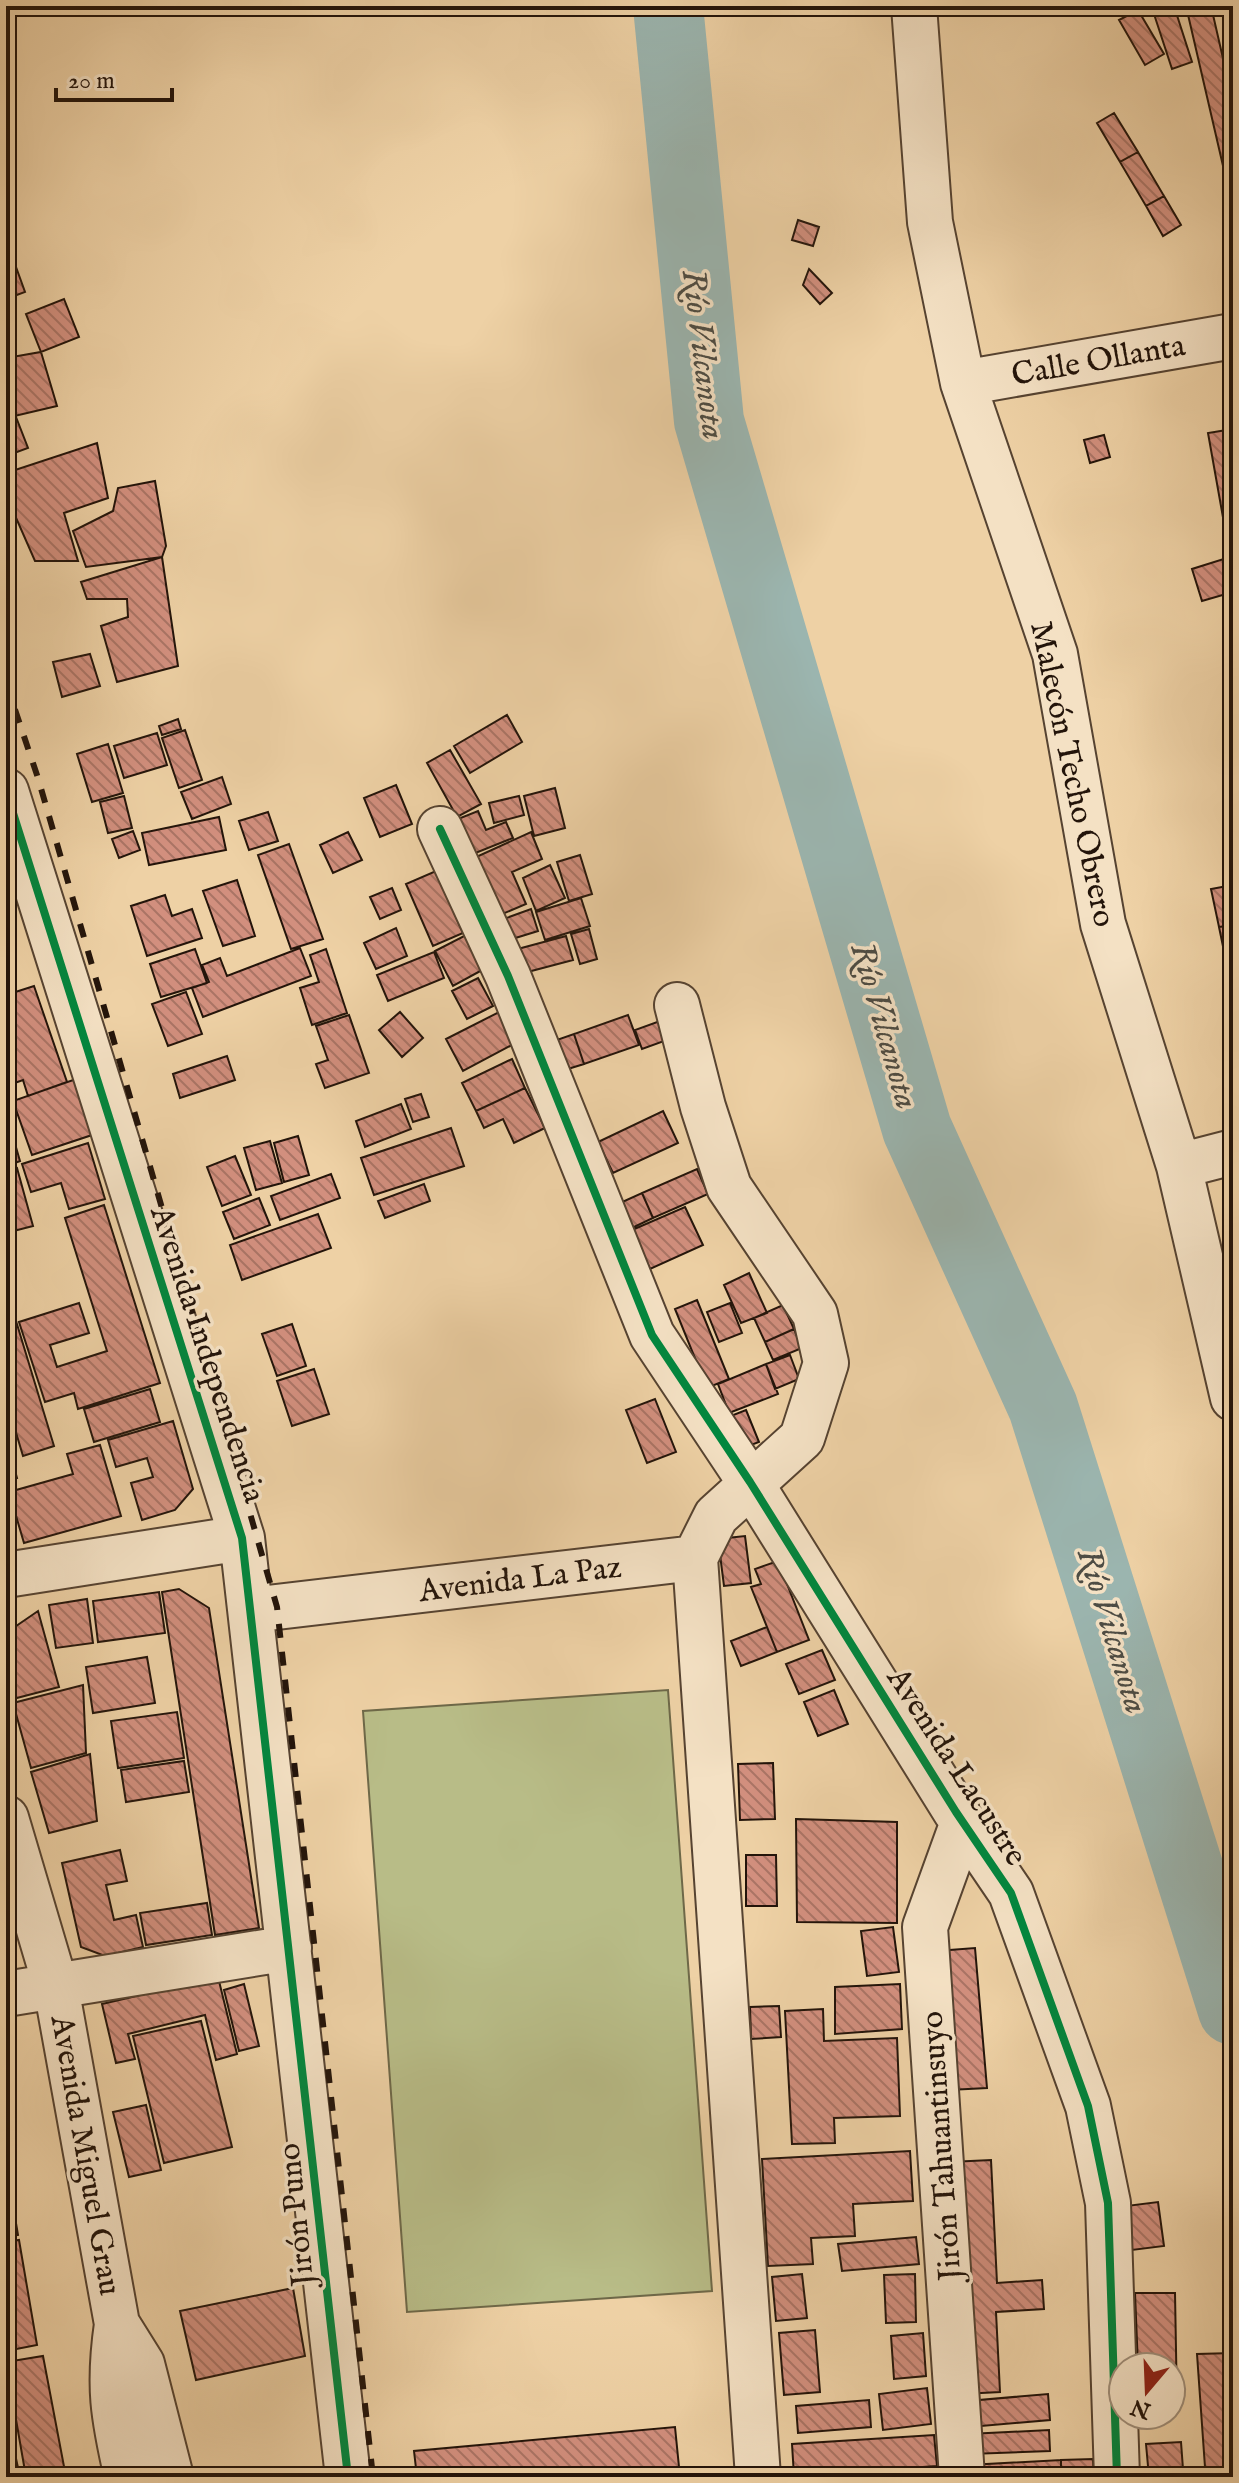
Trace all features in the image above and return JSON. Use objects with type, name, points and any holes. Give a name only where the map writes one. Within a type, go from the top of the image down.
[{"type":"street","name":"Malecón Techo Obrero","points":[[914,6],[930,222],[963,383],[1055,654],[1103,924],[1222,1302],[1233,1398]]},
{"type":"street","name":"Calle Ollanta","points":[[963,383],[1233,336]]},
{"type":"street","name":"Avenida Independencia","points":[[6,791],[242,1538],[289,1948]]},
{"type":"street","name":"Avenida Lacustre","points":[[440,829],[508,976],[652,1335],[750,1482],[963,1822],[1011,1893],[1088,2106],[1108,2203],[1117,2477]]},
{"type":"street","points":[[677,1005],[703,1107],[729,1187],[815,1314],[826,1363],[802,1438],[716,1516],[695,1558],[758,2477]]},
{"type":"street","points":[[1179,1166],[1233,1152]]},
{"type":"street","points":[[6,1575],[242,1538]]},
{"type":"street","name":"Avenida La Paz","points":[[251,1610],[695,1558]]},
{"type":"street","name":"Avenida Miguel Grau","points":[[6,1818],[56,1987],[117,2324],[110,2374],[114,2421],[127,2477]]},
{"type":"street","name":"Jirón Tahuantinsuyo","points":[[962,2477],[925,1927],[963,1822]]},
{"type":"street","points":[[6,1994],[289,1948]]},
{"type":"street","name":"Jirón Puno","points":[[289,1948],[348,2477]]},
{"type":"street","name":"Avenida Miguel Grau","points":[[117,2324],[142,2364],[171,2477]]},
{"type":"green space","points":[[668,1690],[712,2291],[407,2312],[363,1711]]},
{"type":"building","points":[[1174,6],[1192,62],[1172,69],[1152,8]]},
{"type":"building","points":[[1186,6],[1211,6],[1233,102],[1233,209]]},
{"type":"building","points":[[1224,6],[1233,6],[1233,45]]},
{"type":"building","points":[[1138,10],[1164,54],[1145,65],[1119,20]]},
{"type":"building","points":[[1114,113],[1138,152],[1120,162],[1097,123]]},
{"type":"building","points":[[1138,152],[1164,196],[1146,206],[1120,162]]},
{"type":"building","points":[[1164,196],[1181,225],[1163,236],[1146,206]]},
{"type":"building","points":[[798,220],[819,227],[813,246],[792,240]]},
{"type":"building","points":[[16,267],[25,292],[6,299],[6,272]]},
{"type":"building","points":[[809,269],[832,293],[820,304],[803,285]]},
{"type":"building","points":[[64,299],[79,337],[41,352],[26,314]]},
{"type":"building","points":[[41,352],[57,406],[6,418],[6,358]]},
{"type":"building","points":[[16,417],[28,448],[6,456],[6,421]]},
{"type":"building","points":[[1233,429],[1233,521],[1224,523],[1208,433]]},
{"type":"building","points":[[1104,435],[1110,457],[1090,463],[1084,440]]},
{"type":"building","points":[[97,443],[108,498],[64,513],[78,561],[35,561],[6,495],[6,473]]},
{"type":"building","points":[[155,481],[166,546],[162,557],[86,567],[73,531],[113,511],[118,488]]},
{"type":"building","points":[[1233,521],[1233,545],[1228,545],[1224,523]]},
{"type":"building","points":[[1233,556],[1233,592],[1202,601],[1192,569]]},
{"type":"building","points":[[162,557],[178,666],[117,682],[101,626],[128,617],[127,599],[87,599],[81,582]]},
{"type":"building","points":[[90,654],[100,686],[62,697],[53,662]]},
{"type":"building","points":[[507,715],[522,742],[470,773],[454,746]]},
{"type":"building","points":[[178,719],[181,729],[162,735],[159,726]]},
{"type":"building","points":[[185,730],[202,780],[179,788],[162,738]]},
{"type":"building","points":[[157,733],[167,765],[124,778],[114,746]]},
{"type":"building","points":[[108,744],[123,793],[92,802],[77,754]]},
{"type":"building","points":[[450,750],[481,804],[457,817],[427,763]]},
{"type":"building","points":[[222,777],[231,804],[192,819],[181,792]]},
{"type":"building","points":[[396,785],[412,824],[380,837],[364,798]]},
{"type":"building","points":[[555,788],[565,828],[534,836],[524,796]]},
{"type":"building","points":[[124,796],[132,828],[108,833],[100,802]]},
{"type":"building","points":[[519,796],[524,815],[494,823],[489,803]]},
{"type":"building","points":[[478,811],[486,830],[506,822],[513,838],[473,854],[458,819]]},
{"type":"building","points":[[268,812],[278,841],[249,850],[239,821]]},
{"type":"building","points":[[219,817],[226,850],[149,865],[142,833]]},
{"type":"building","points":[[133,831],[140,850],[119,858],[112,839]]},
{"type":"building","points":[[348,832],[362,860],[333,873],[320,845]]},
{"type":"building","points":[[531,832],[542,859],[512,872],[526,904],[500,915],[474,858]]},
{"type":"building","points":[[289,844],[323,939],[291,949],[258,855]]},
{"type":"building","points":[[580,855],[592,894],[569,901],[557,862]]},
{"type":"building","points":[[550,865],[565,898],[536,911],[523,878]]},
{"type":"building","points":[[436,871],[463,933],[433,946],[406,884]]},
{"type":"building","points":[[237,880],[255,936],[223,946],[203,891]]},
{"type":"building","points":[[1233,885],[1233,925],[1219,927],[1211,889]]},
{"type":"building","points":[[392,888],[401,910],[380,919],[370,897]]},
{"type":"building","points":[[6,891],[15,931],[6,933]]},
{"type":"building","points":[[165,895],[172,916],[192,909],[202,938],[147,956],[131,906]]},
{"type":"building","points":[[581,898],[590,926],[545,940],[536,912]]},
{"type":"building","points":[[531,909],[538,931],[509,940],[501,920]]},
{"type":"building","points":[[1233,925],[1233,954],[1225,956],[1219,927]]},
{"type":"building","points":[[396,928],[407,956],[376,969],[364,943]]},
{"type":"building","points":[[589,929],[597,959],[580,964],[571,934]]},
{"type":"building","points":[[466,935],[484,969],[453,986],[435,951]]},
{"type":"building","points":[[566,936],[573,960],[520,974],[514,950]]},
{"type":"building","points":[[300,948],[311,976],[203,1017],[192,988],[209,982],[202,965],[220,958],[227,976]]},
{"type":"building","points":[[195,949],[207,983],[161,997],[150,964]]},
{"type":"building","points":[[326,949],[347,1013],[312,1025],[300,988],[319,982],[310,955]]},
{"type":"building","points":[[434,952],[444,978],[388,1001],[377,975]]},
{"type":"building","points":[[478,978],[493,1006],[467,1019],[452,991]]},
{"type":"building","points":[[34,986],[67,1082],[28,1096],[23,1080],[6,1086],[6,995]]},
{"type":"building","points":[[186,992],[202,1034],[168,1046],[152,1004]]},
{"type":"building","points":[[509,1007],[525,1038],[463,1071],[446,1039]]},
{"type":"building","points":[[400,1012],[423,1038],[402,1057],[379,1030]]},
{"type":"building","points":[[349,1015],[369,1073],[325,1088],[316,1064],[328,1060],[316,1026]]},
{"type":"building","points":[[628,1015],[639,1045],[584,1064],[574,1034]]},
{"type":"building","points":[[660,1021],[667,1040],[642,1049],[635,1030]]},
{"type":"building","points":[[574,1034],[584,1064],[558,1072],[548,1043]]},
{"type":"building","points":[[227,1056],[235,1080],[180,1098],[173,1074]]},
{"type":"building","points":[[512,1059],[525,1088],[476,1111],[462,1083]]},
{"type":"building","points":[[76,1079],[95,1134],[32,1155],[13,1101]]},
{"type":"building","points":[[525,1088],[545,1128],[514,1143],[503,1119],[484,1128],[476,1111]]},
{"type":"building","points":[[421,1094],[429,1117],[413,1122],[405,1099]]},
{"type":"building","points":[[401,1104],[411,1129],[365,1147],[356,1121]]},
{"type":"building","points":[[663,1111],[678,1143],[613,1173],[598,1142]]},
{"type":"building","points":[[451,1128],[464,1166],[374,1195],[361,1158]]},
{"type":"building","points":[[11,1130],[20,1161],[6,1166],[6,1131]]},
{"type":"building","points":[[298,1136],[309,1175],[284,1182],[274,1143]]},
{"type":"building","points":[[270,1141],[282,1183],[256,1190],[244,1148]]},
{"type":"building","points":[[88,1143],[105,1199],[69,1209],[61,1183],[31,1192],[22,1164]]},
{"type":"building","points":[[235,1156],[251,1195],[222,1206],[207,1167]]},
{"type":"building","points":[[17,1168],[33,1226],[6,1233],[6,1171]]},
{"type":"building","points":[[697,1169],[708,1194],[653,1218],[642,1193]]},
{"type":"building","points":[[331,1174],[340,1198],[280,1220],[271,1196]]},
{"type":"building","points":[[424,1184],[430,1201],[385,1218],[378,1201]]},
{"type":"building","points":[[642,1193],[653,1218],[632,1228],[620,1203]]},
{"type":"building","points":[[259,1198],[270,1225],[234,1239],[223,1212]]},
{"type":"building","points":[[104,1205],[160,1383],[78,1409],[74,1393],[45,1402],[19,1322],[79,1303],[89,1333],[50,1345],[57,1367],[107,1351],[65,1218]]},
{"type":"building","points":[[685,1207],[703,1245],[650,1269],[632,1230]]},
{"type":"building","points":[[318,1214],[331,1248],[242,1280],[230,1245]]},
{"type":"building","points":[[749,1273],[767,1313],[741,1323],[724,1285]]},
{"type":"building","points":[[6,1288],[54,1446],[23,1456],[6,1399]]},
{"type":"building","points":[[697,1300],[729,1379],[707,1388],[675,1309]]},
{"type":"building","points":[[730,1303],[742,1333],[719,1342],[707,1312]]},
{"type":"building","points":[[783,1305],[794,1329],[765,1342],[754,1318]]},
{"type":"building","points":[[292,1324],[306,1366],[277,1376],[262,1334]]},
{"type":"building","points":[[794,1329],[802,1348],[773,1360],[765,1342]]},
{"type":"building","points":[[790,1355],[799,1379],[775,1389],[766,1364]]},
{"type":"building","points":[[766,1364],[778,1394],[729,1413],[718,1384]]},
{"type":"building","points":[[314,1369],[329,1414],[292,1426],[277,1381]]},
{"type":"building","points":[[150,1389],[160,1422],[94,1442],[84,1409]]},
{"type":"building","points":[[655,1399],[676,1452],[647,1463],[626,1410]]},
{"type":"building","points":[[6,1406],[16,1438],[6,1440]]},
{"type":"building","points":[[746,1410],[759,1442],[735,1451],[723,1419]]},
{"type":"building","points":[[173,1421],[193,1489],[175,1510],[142,1520],[131,1483],[153,1477],[147,1458],[116,1467],[108,1440]]},
{"type":"building","points":[[100,1445],[121,1516],[24,1543],[9,1492],[73,1474],[67,1454]]},
{"type":"building","points":[[10,1452],[17,1478],[6,1481],[6,1453]]},
{"type":"building","points":[[745,1536],[751,1583],[724,1586],[718,1539]]},
{"type":"building","points":[[778,1561],[809,1640],[777,1652],[751,1587],[761,1584],[755,1569]]},
{"type":"building","points":[[179,1589],[209,1608],[259,1928],[215,1935],[162,1592]]},
{"type":"building","points":[[159,1592],[165,1633],[98,1642],[93,1601]]},
{"type":"building","points":[[87,1599],[93,1643],[56,1648],[49,1605]]},
{"type":"building","points":[[38,1611],[59,1687],[13,1699],[6,1675],[6,1633]]},
{"type":"building","points":[[767,1627],[777,1652],[741,1666],[731,1641]]},
{"type":"building","points":[[822,1650],[835,1680],[799,1694],[786,1664]]},
{"type":"building","points":[[147,1657],[155,1703],[93,1713],[86,1667]]},
{"type":"building","points":[[83,1685],[86,1753],[31,1768],[13,1703]]},
{"type":"building","points":[[834,1690],[848,1724],[818,1736],[804,1702]]},
{"type":"building","points":[[177,1712],[184,1758],[118,1768],[111,1721]]},
{"type":"building","points":[[90,1754],[97,1821],[49,1833],[31,1772]]},
{"type":"building","points":[[184,1761],[189,1792],[126,1802],[121,1770]]},
{"type":"building","points":[[773,1763],[775,1819],[740,1820],[738,1764]]},
{"type":"building","points":[[796,1819],[897,1822],[897,1923],[797,1922]]},
{"type":"building","points":[[120,1850],[127,1881],[106,1885],[114,1920],[136,1915],[143,1947],[105,1956],[81,1947],[62,1863]]},
{"type":"building","points":[[746,1855],[776,1855],[777,1906],[746,1906]]},
{"type":"building","points":[[207,1903],[212,1935],[146,1945],[140,1913]]},
{"type":"building","points":[[6,1924],[15,1949],[6,1967]]},
{"type":"building","points":[[893,1927],[899,1972],[867,1976],[861,1931]]},
{"type":"building","points":[[975,1948],[987,2088],[949,2090],[937,1951]]},
{"type":"building","points":[[218,1977],[237,2054],[216,2060],[205,2015],[128,2034],[135,2059],[116,2063],[102,2004]]},
{"type":"building","points":[[244,1984],[259,2046],[239,2051],[224,1990]]},
{"type":"building","points":[[900,1984],[902,2029],[835,2034],[835,1987]]},
{"type":"building","points":[[779,2006],[781,2037],[751,2039],[750,2007]]},
{"type":"building","points":[[823,2009],[824,2041],[897,2038],[900,2116],[834,2118],[835,2143],[792,2144],[785,2011]]},
{"type":"building","points":[[201,2021],[232,2147],[164,2163],[133,2036]]},
{"type":"building","points":[[146,2105],[161,2170],[129,2177],[113,2112]]},
{"type":"building","points":[[910,2151],[913,2201],[853,2204],[855,2236],[811,2238],[813,2264],[768,2266],[762,2159]]},
{"type":"building","points":[[991,2160],[997,2283],[1042,2280],[1044,2309],[996,2312],[1000,2392],[962,2394],[950,2162]]},
{"type":"building","points":[[6,2164],[18,2235],[6,2237]]},
{"type":"building","points":[[1158,2202],[1164,2246],[1132,2250],[1126,2206]]},
{"type":"building","points":[[916,2237],[919,2264],[842,2271],[838,2244]]},
{"type":"building","points":[[19,2240],[37,2345],[6,2351],[6,2242]]},
{"type":"building","points":[[802,2274],[807,2318],[776,2321],[772,2277]]},
{"type":"building","points":[[915,2274],[916,2322],[886,2323],[884,2275]]},
{"type":"building","points":[[293,2288],[305,2356],[196,2380],[180,2311]]},
{"type":"building","points":[[1135,2293],[1175,2293],[1176,2351],[1137,2351]]},
{"type":"building","points":[[815,2330],[820,2392],[784,2395],[779,2333]]},
{"type":"building","points":[[923,2333],[926,2376],[894,2379],[891,2336]]},
{"type":"building","points":[[1233,2353],[1233,2477],[1149,2477],[1146,2444],[1181,2442],[1183,2469],[1205,2467],[1197,2354]]},
{"type":"building","points":[[43,2356],[66,2477],[26,2477],[6,2362]]},
{"type":"building","points":[[927,2388],[931,2424],[883,2430],[879,2394]]},
{"type":"building","points":[[1048,2394],[1050,2420],[970,2427],[968,2401]]},
{"type":"building","points":[[869,2400],[871,2427],[798,2433],[796,2406]]},
{"type":"building","points":[[6,2412],[20,2477],[6,2477]]},
{"type":"building","points":[[675,2427],[680,2477],[417,2477],[414,2451]]},
{"type":"building","points":[[1049,2430],[1050,2451],[970,2454],[969,2434]]},
{"type":"building","points":[[934,2435],[937,2466],[794,2476],[792,2444]]},
{"type":"building","points":[[1093,2459],[1094,2477],[1061,2477],[1061,2460]]},
{"type":"building","points":[[1061,2460],[1061,2477],[970,2477],[969,2465]]},
{"type":"waterway","name":"Río Vilcanota","points":[[668,6],[709,421],[917,1129],[1043,1407],[1233,2010]]},
{"type":"railway","points":[[6,683],[38,778],[277,1607],[373,2477]]},
{"type":"cycle path","points":[[6,791],[242,1538],[348,2477]]},
{"type":"cycle path","points":[[440,829],[508,976],[652,1335],[750,1482],[956,1812],[1011,1893],[1088,2106],[1108,2203],[1117,2477]]}]
